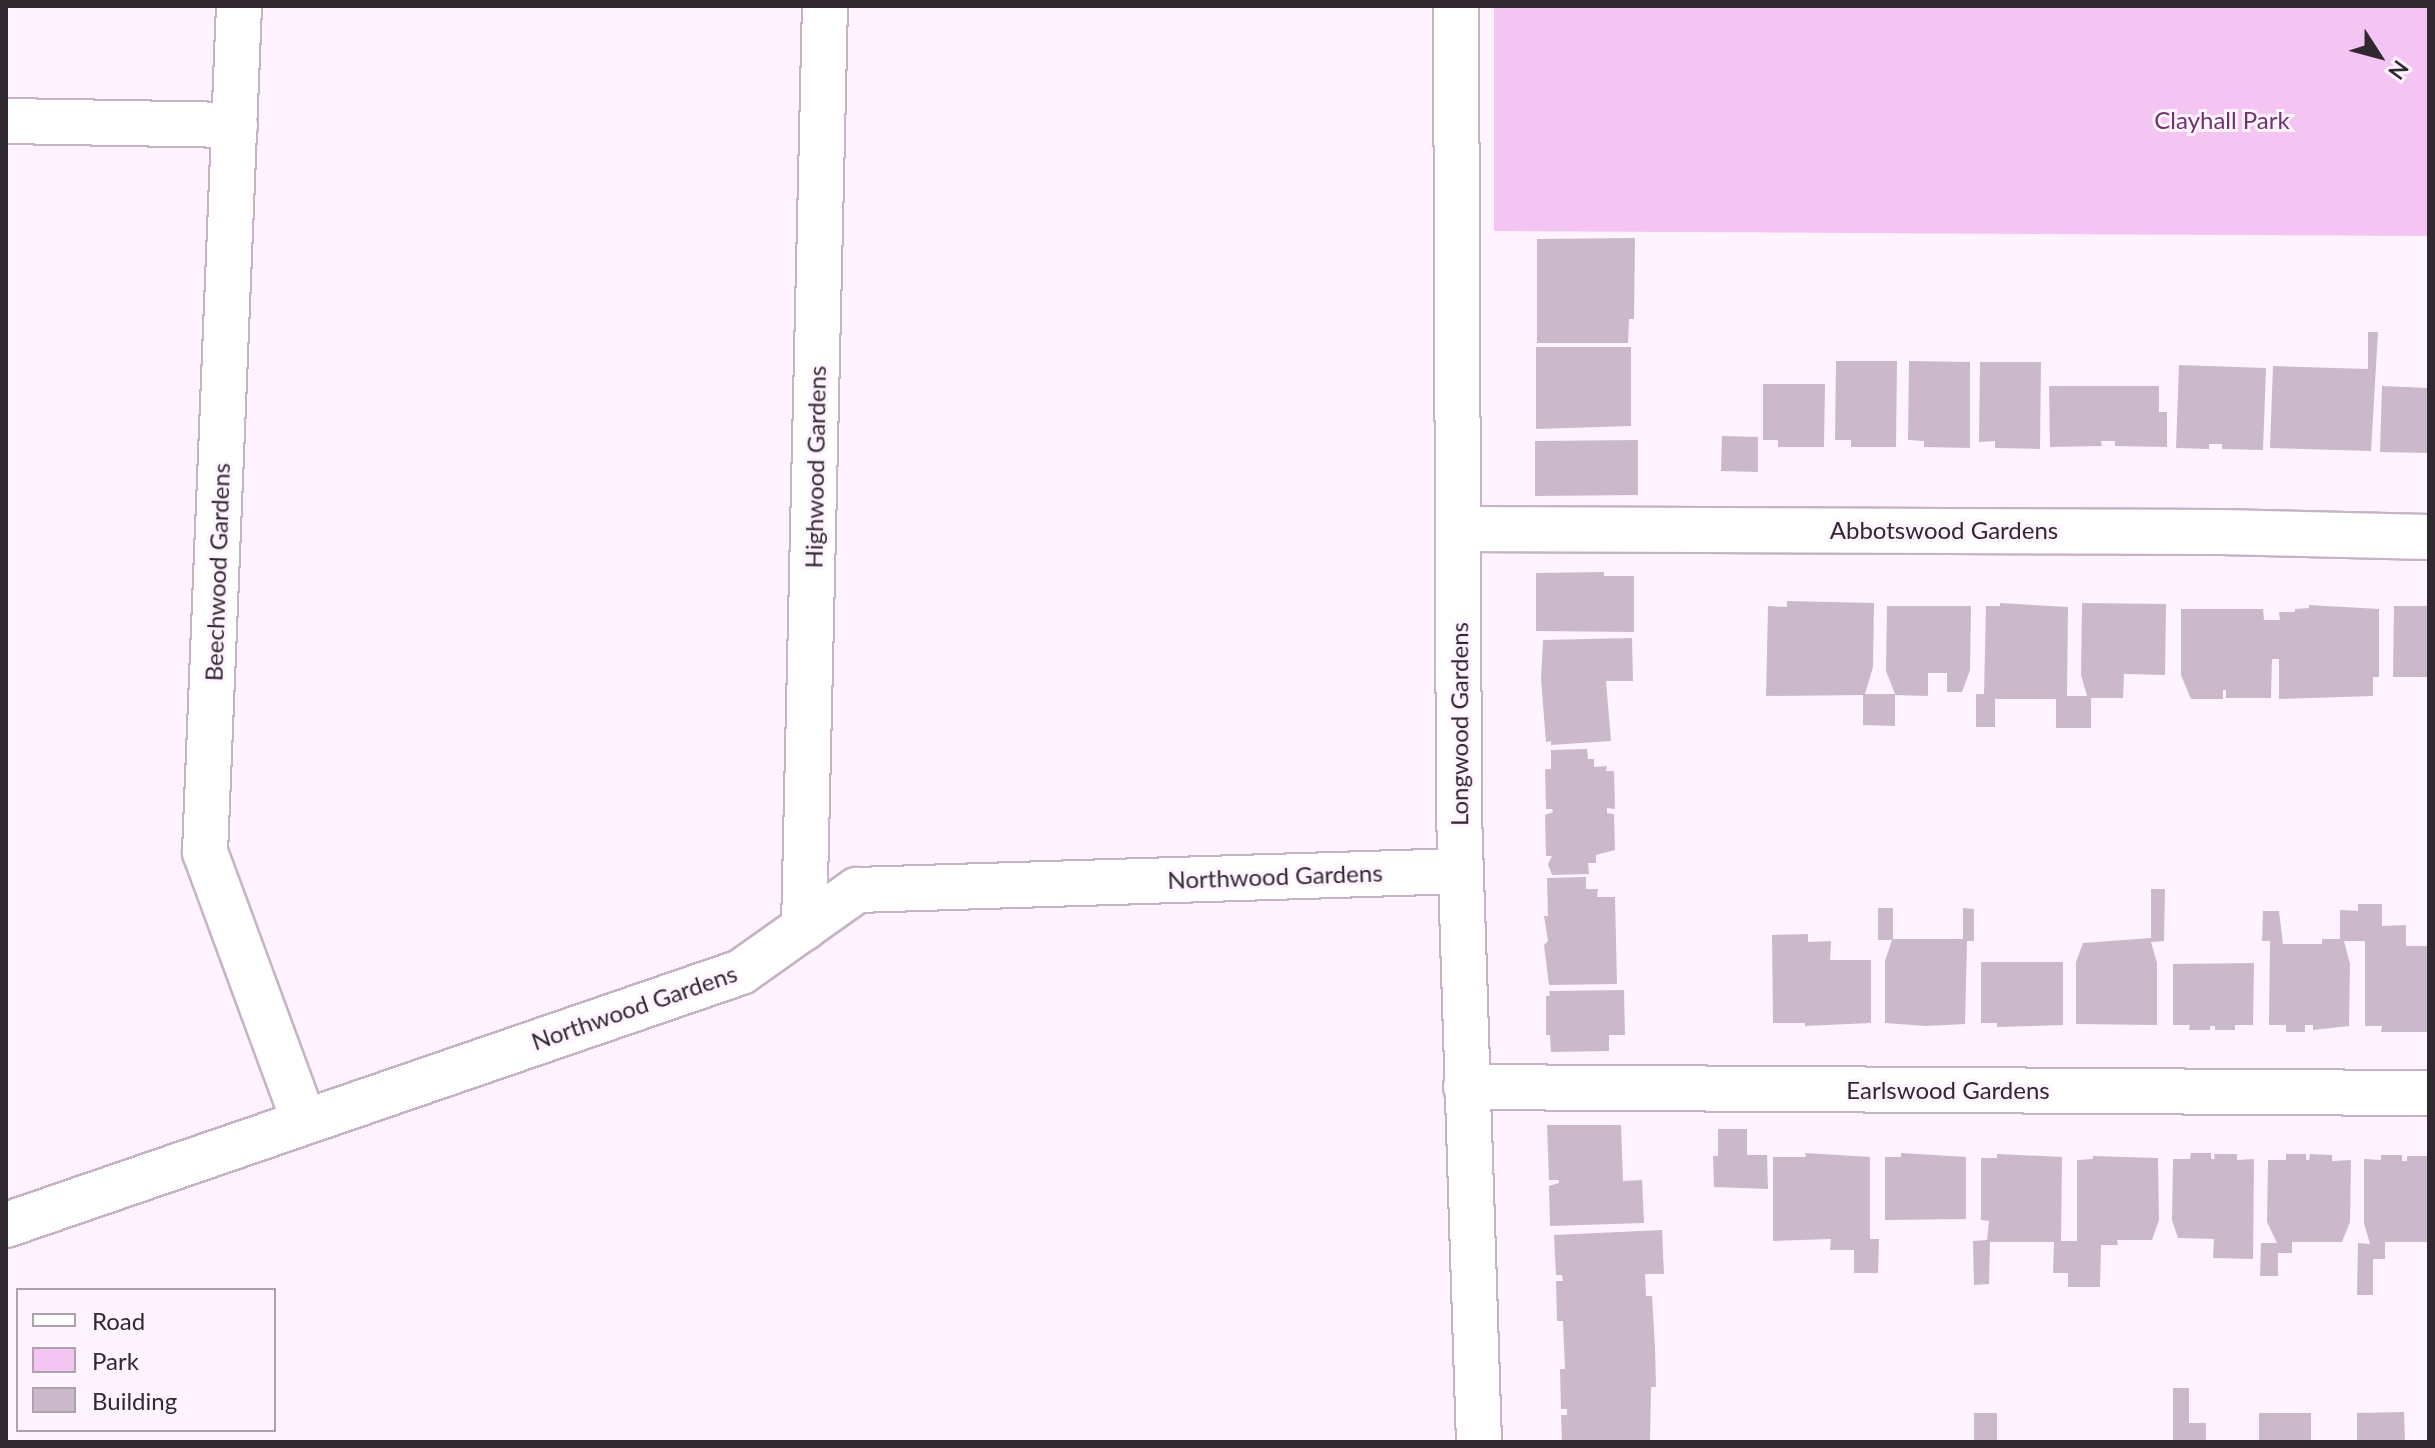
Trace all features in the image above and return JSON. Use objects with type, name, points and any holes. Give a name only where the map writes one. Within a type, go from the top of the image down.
[{"type":"street","name":"Beechwood Gardens","points":[[239,6],[205,852],[304,1121]]},
{"type":"street","name":"Highwood Gardens","points":[[804,928],[825,6]]},
{"type":"street","name":"Longwood Gardens","points":[[1456,6],[1459,813],[1479,1442]]},
{"type":"street","points":[[6,121],[235,125]]},
{"type":"street","name":"Abbotswood Gardens","points":[[1458,545],[2221,532],[2429,537]]},
{"type":"street","name":"Northwood Gardens","points":[[6,1225],[741,972],[857,890],[1460,871]]},
{"type":"street","name":"Earlswood Gardens","points":[[1466,1087],[2429,1093]]},
{"type":"green space","name":"Clayhall Park","points":[[1494,6],[2429,6],[2429,236],[1494,231]]},
{"type":"building","points":[[1635,238],[1634,319],[1629,319],[1628,343],[1537,343],[1537,239]]},
{"type":"building","points":[[2368,332],[2378,332],[2371,451],[2270,448],[2273,366],[2368,369]]},
{"type":"building","points":[[1536,347],[1631,347],[1631,426],[1536,429]]},
{"type":"building","points":[[1836,361],[1897,361],[1896,447],[1851,447],[1851,440],[1835,440]]},
{"type":"building","points":[[1909,361],[1970,362],[1970,448],[1924,447],[1924,441],[1908,440]]},
{"type":"building","points":[[1980,362],[2041,362],[2040,449],[1995,448],[1995,441],[1979,442]]},
{"type":"building","points":[[2179,365],[2266,368],[2263,450],[2222,449],[2222,444],[2209,444],[2209,449],[2176,448]]},
{"type":"building","points":[[1763,384],[1825,384],[1824,447],[1778,447],[1778,440],[1763,440]]},
{"type":"building","points":[[2049,386],[2159,386],[2159,412],[2167,412],[2167,447],[2115,446],[2115,441],[2101,441],[2102,446],[2050,447]]},
{"type":"building","points":[[2382,386],[2429,388],[2429,453],[2380,452]]},
{"type":"building","points":[[1722,436],[1758,437],[1758,472],[1721,471]]},
{"type":"building","points":[[1638,440],[1638,495],[1535,496],[1535,441]]},
{"type":"building","points":[[1604,572],[1604,576],[1634,576],[1634,632],[1536,631],[1536,573]]},
{"type":"building","points":[[1787,601],[1874,603],[1873,667],[1865,694],[1895,694],[1886,671],[1887,606],[1971,606],[1970,670],[1962,692],[1947,692],[1947,673],[1928,673],[1928,696],[1895,695],[1895,726],[1863,725],[1863,695],[1766,696],[1768,606],[1787,607]]},
{"type":"building","points":[[2000,603],[2068,607],[2067,696],[2087,696],[2081,675],[2082,603],[2166,604],[2165,675],[2124,674],[2123,698],[2091,698],[2091,728],[2056,728],[2056,699],[1995,699],[1995,727],[1976,727],[1976,694],[1984,694],[1986,606],[2000,606]]},
{"type":"building","points":[[2309,605],[2379,609],[2379,677],[2373,677],[2373,696],[2279,699],[2279,659],[2272,659],[2271,698],[2226,698],[2226,690],[2223,690],[2223,699],[2191,699],[2181,675],[2181,609],[2263,609],[2264,620],[2280,620],[2279,612],[2295,612],[2295,609],[2309,608]]},
{"type":"building","points":[[2394,606],[2429,606],[2429,677],[2393,677]]},
{"type":"building","points":[[1632,638],[1633,681],[1606,681],[1611,741],[1551,745],[1551,741],[1546,742],[1541,679],[1543,640]]},
{"type":"building","points":[[1587,749],[1588,759],[1594,759],[1594,767],[1607,766],[1606,771],[1614,771],[1615,809],[1607,808],[1607,813],[1614,814],[1615,850],[1596,855],[1596,863],[1588,863],[1589,874],[1552,875],[1548,864],[1552,856],[1546,856],[1545,815],[1553,812],[1546,809],[1545,769],[1551,769],[1551,750]]},
{"type":"building","points":[[1586,877],[1586,889],[1598,889],[1597,897],[1615,897],[1617,984],[1549,985],[1544,945],[1548,941],[1544,916],[1548,916],[1547,878]]},
{"type":"building","points":[[2151,889],[2165,889],[2164,941],[2151,942],[2157,963],[2157,1025],[2076,1024],[2076,962],[2083,943],[2151,938]]},
{"type":"building","points":[[2358,904],[2382,904],[2382,926],[2406,925],[2406,946],[2429,946],[2429,1032],[2381,1032],[2382,1026],[2365,1026],[2365,941],[2344,941],[2350,964],[2349,1026],[2313,1030],[2313,1025],[2305,1025],[2305,1032],[2286,1032],[2286,1025],[2269,1025],[2270,941],[2262,941],[2263,911],[2279,911],[2283,944],[2322,944],[2322,939],[2340,939],[2340,910],[2358,911]]},
{"type":"building","points":[[1878,908],[1893,908],[1893,939],[1963,939],[1963,908],[1974,909],[1974,941],[1967,941],[1965,1024],[1926,1026],[1885,1023],[1885,961],[1892,940],[1878,940]]},
{"type":"building","points":[[1808,934],[1808,942],[1831,941],[1830,960],[1871,960],[1871,1023],[1805,1026],[1805,1023],[1773,1023],[1772,935]]},
{"type":"building","points":[[1981,962],[2063,962],[2063,1025],[1997,1027],[1997,1023],[1981,1023]]},
{"type":"building","points":[[2254,963],[2253,1025],[2235,1025],[2235,1030],[2215,1030],[2215,1026],[2210,1026],[2210,1030],[2189,1030],[2190,1025],[2173,1025],[2173,964]]},
{"type":"building","points":[[1624,990],[1625,1035],[1609,1035],[1609,1051],[1551,1052],[1550,1035],[1546,1035],[1546,996],[1550,996],[1549,991]]},
{"type":"building","points":[[1547,1125],[1621,1125],[1623,1181],[1642,1180],[1644,1223],[1550,1226],[1549,1186],[1559,1183],[1559,1180],[1549,1180]]},
{"type":"building","points":[[1718,1129],[1747,1129],[1747,1155],[1767,1155],[1768,1189],[1714,1187],[1713,1156],[1718,1156]]},
{"type":"building","points":[[1805,1153],[1870,1157],[1870,1239],[1879,1239],[1878,1273],[1854,1273],[1854,1250],[1830,1250],[1831,1239],[1773,1241],[1773,1157],[1806,1157]]},
{"type":"building","points":[[1901,1153],[1966,1157],[1966,1219],[1885,1220],[1885,1157],[1901,1157]]},
{"type":"building","points":[[2191,1153],[2211,1153],[2211,1159],[2215,1159],[2214,1154],[2237,1154],[2237,1160],[2254,1159],[2253,1259],[2213,1258],[2214,1239],[2178,1238],[2172,1220],[2173,1159],[2190,1159]]},
{"type":"building","points":[[1997,1154],[2062,1157],[2061,1241],[2077,1241],[2077,1160],[2093,1159],[2093,1156],[2158,1158],[2159,1220],[2152,1240],[2117,1240],[2118,1245],[2101,1245],[2100,1287],[2068,1287],[2068,1273],[2053,1273],[2054,1242],[1990,1242],[1989,1284],[1974,1285],[1973,1241],[1987,1240],[1989,1221],[1981,1220],[1981,1158],[1997,1158]]},
{"type":"building","points":[[2286,1154],[2306,1154],[2306,1160],[2309,1160],[2310,1154],[2332,1155],[2332,1161],[2351,1160],[2350,1222],[2342,1242],[2292,1242],[2292,1253],[2278,1253],[2278,1276],[2260,1276],[2261,1243],[2277,1243],[2267,1222],[2268,1160],[2286,1160]]},
{"type":"building","points":[[2381,1155],[2402,1155],[2402,1161],[2407,1161],[2407,1156],[2428,1156],[2429,1242],[2385,1242],[2385,1259],[2373,1259],[2373,1295],[2357,1295],[2358,1243],[2370,1244],[2364,1223],[2364,1159],[2381,1160]]},
{"type":"building","points":[[1662,1230],[1664,1274],[1645,1274],[1646,1296],[1652,1296],[1655,1347],[1656,1387],[1651,1387],[1650,1442],[1562,1442],[1561,1415],[1567,1415],[1567,1409],[1561,1409],[1560,1369],[1565,1369],[1563,1321],[1557,1321],[1556,1281],[1563,1281],[1562,1275],[1556,1275],[1554,1235]]},
{"type":"building","points":[[2173,1388],[2189,1388],[2189,1423],[2206,1423],[2206,1442],[2173,1442]]},
{"type":"building","points":[[2404,1412],[2405,1442],[2357,1442],[2357,1413]]},
{"type":"building","points":[[1974,1413],[1997,1413],[1997,1442],[1974,1442]]},
{"type":"building","points":[[2259,1413],[2311,1413],[2311,1442],[2259,1442]]}]
